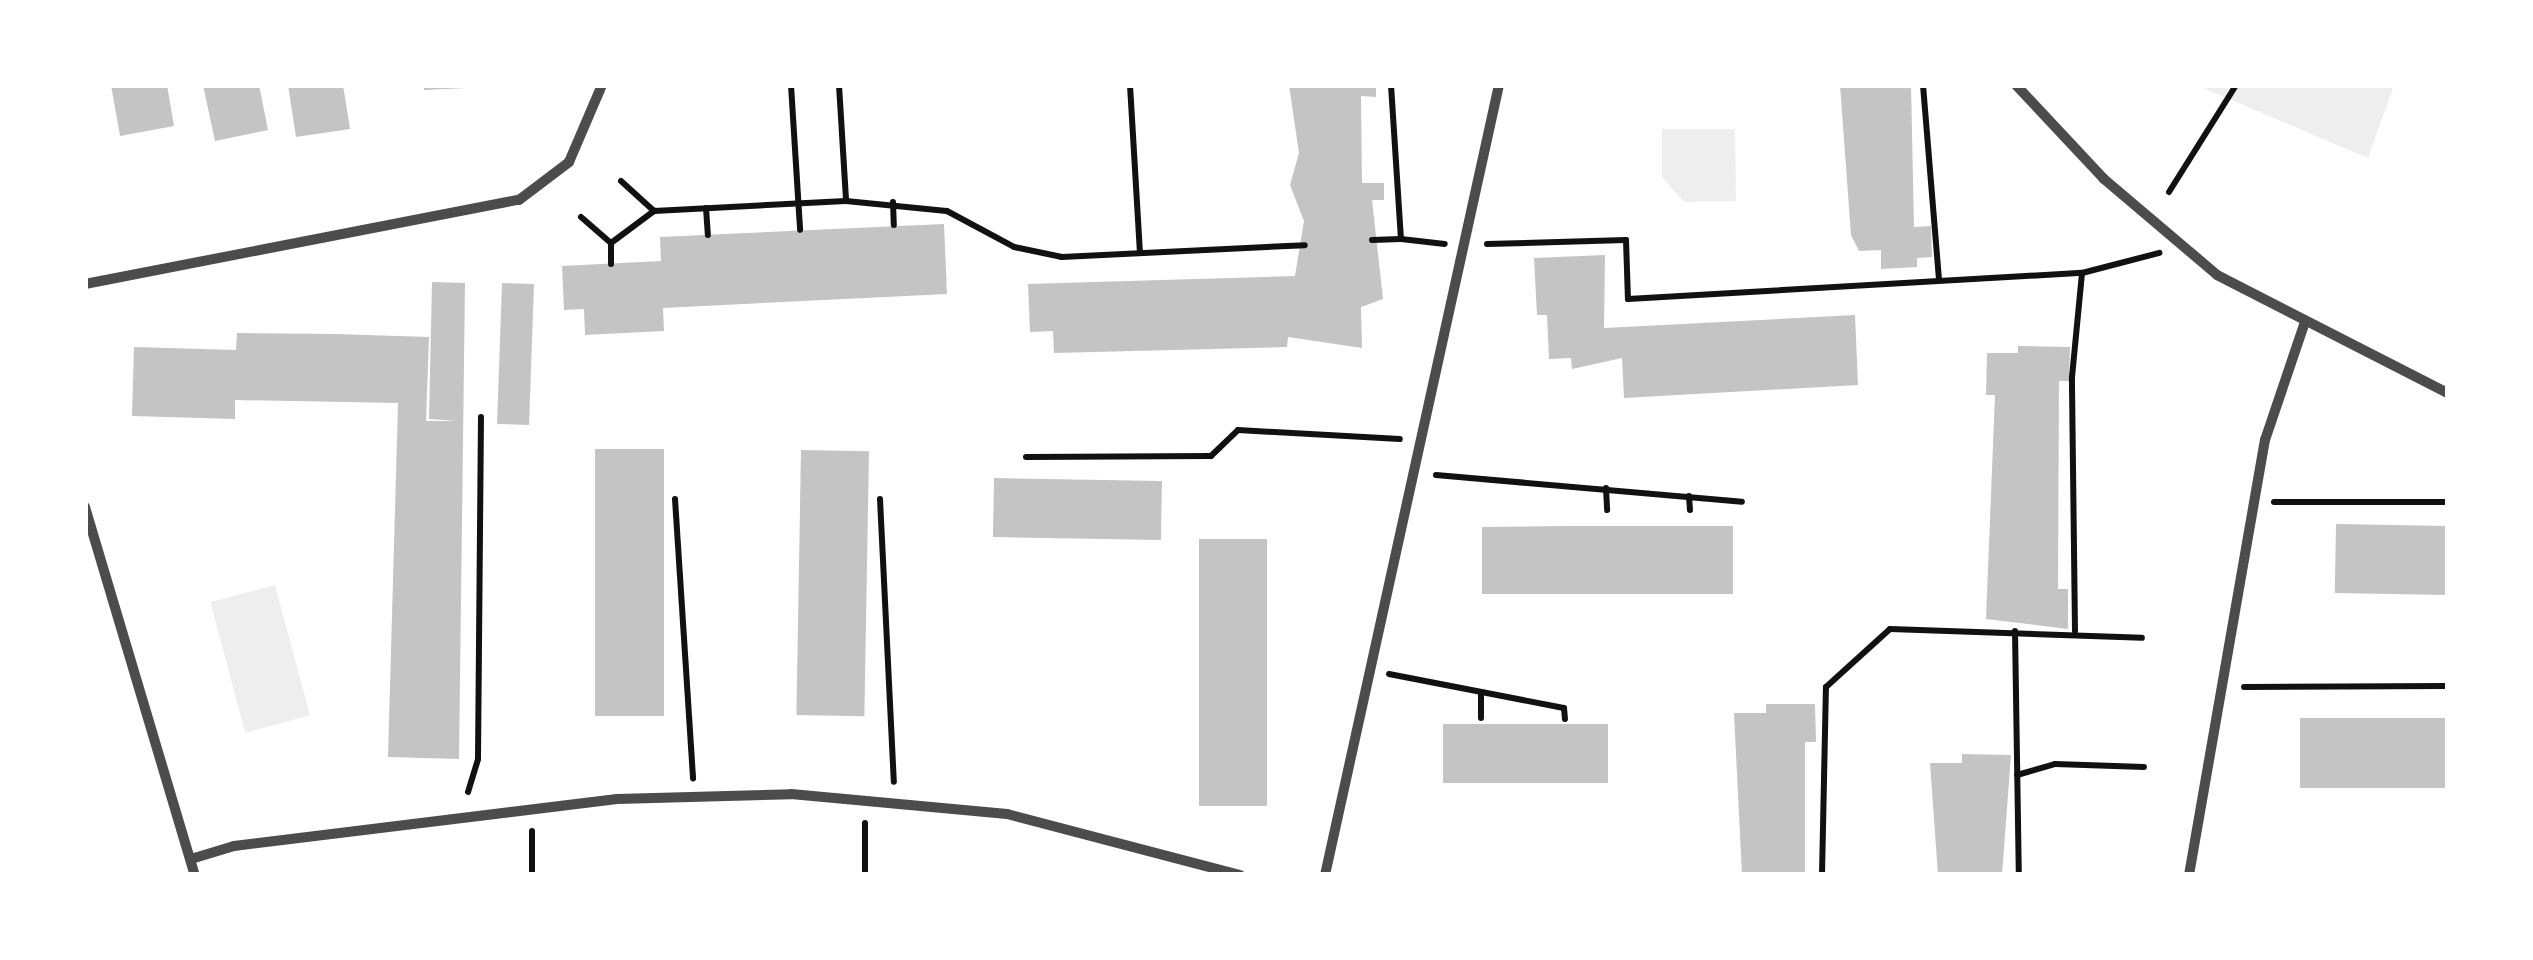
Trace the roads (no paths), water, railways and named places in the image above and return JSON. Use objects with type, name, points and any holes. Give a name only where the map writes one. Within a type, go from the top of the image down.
[{"type":"street","points":[[85,284],[486,210],[518,200],[569,162],[602,85]]},
{"type":"street","points":[[1325,875],[1373,671],[1460,245],[1499,85]]},
{"type":"street","points":[[2016,85],[2176,242],[2304,325],[2448,393]]},
{"type":"street","points":[[2188,875],[2252,502],[2304,325]]},
{"type":"street","points":[[85,507],[195,875]]},
{"type":"street","points":[[191,859],[234,846],[693,794],[866,796],[1078,828],[1240,875]]}]
